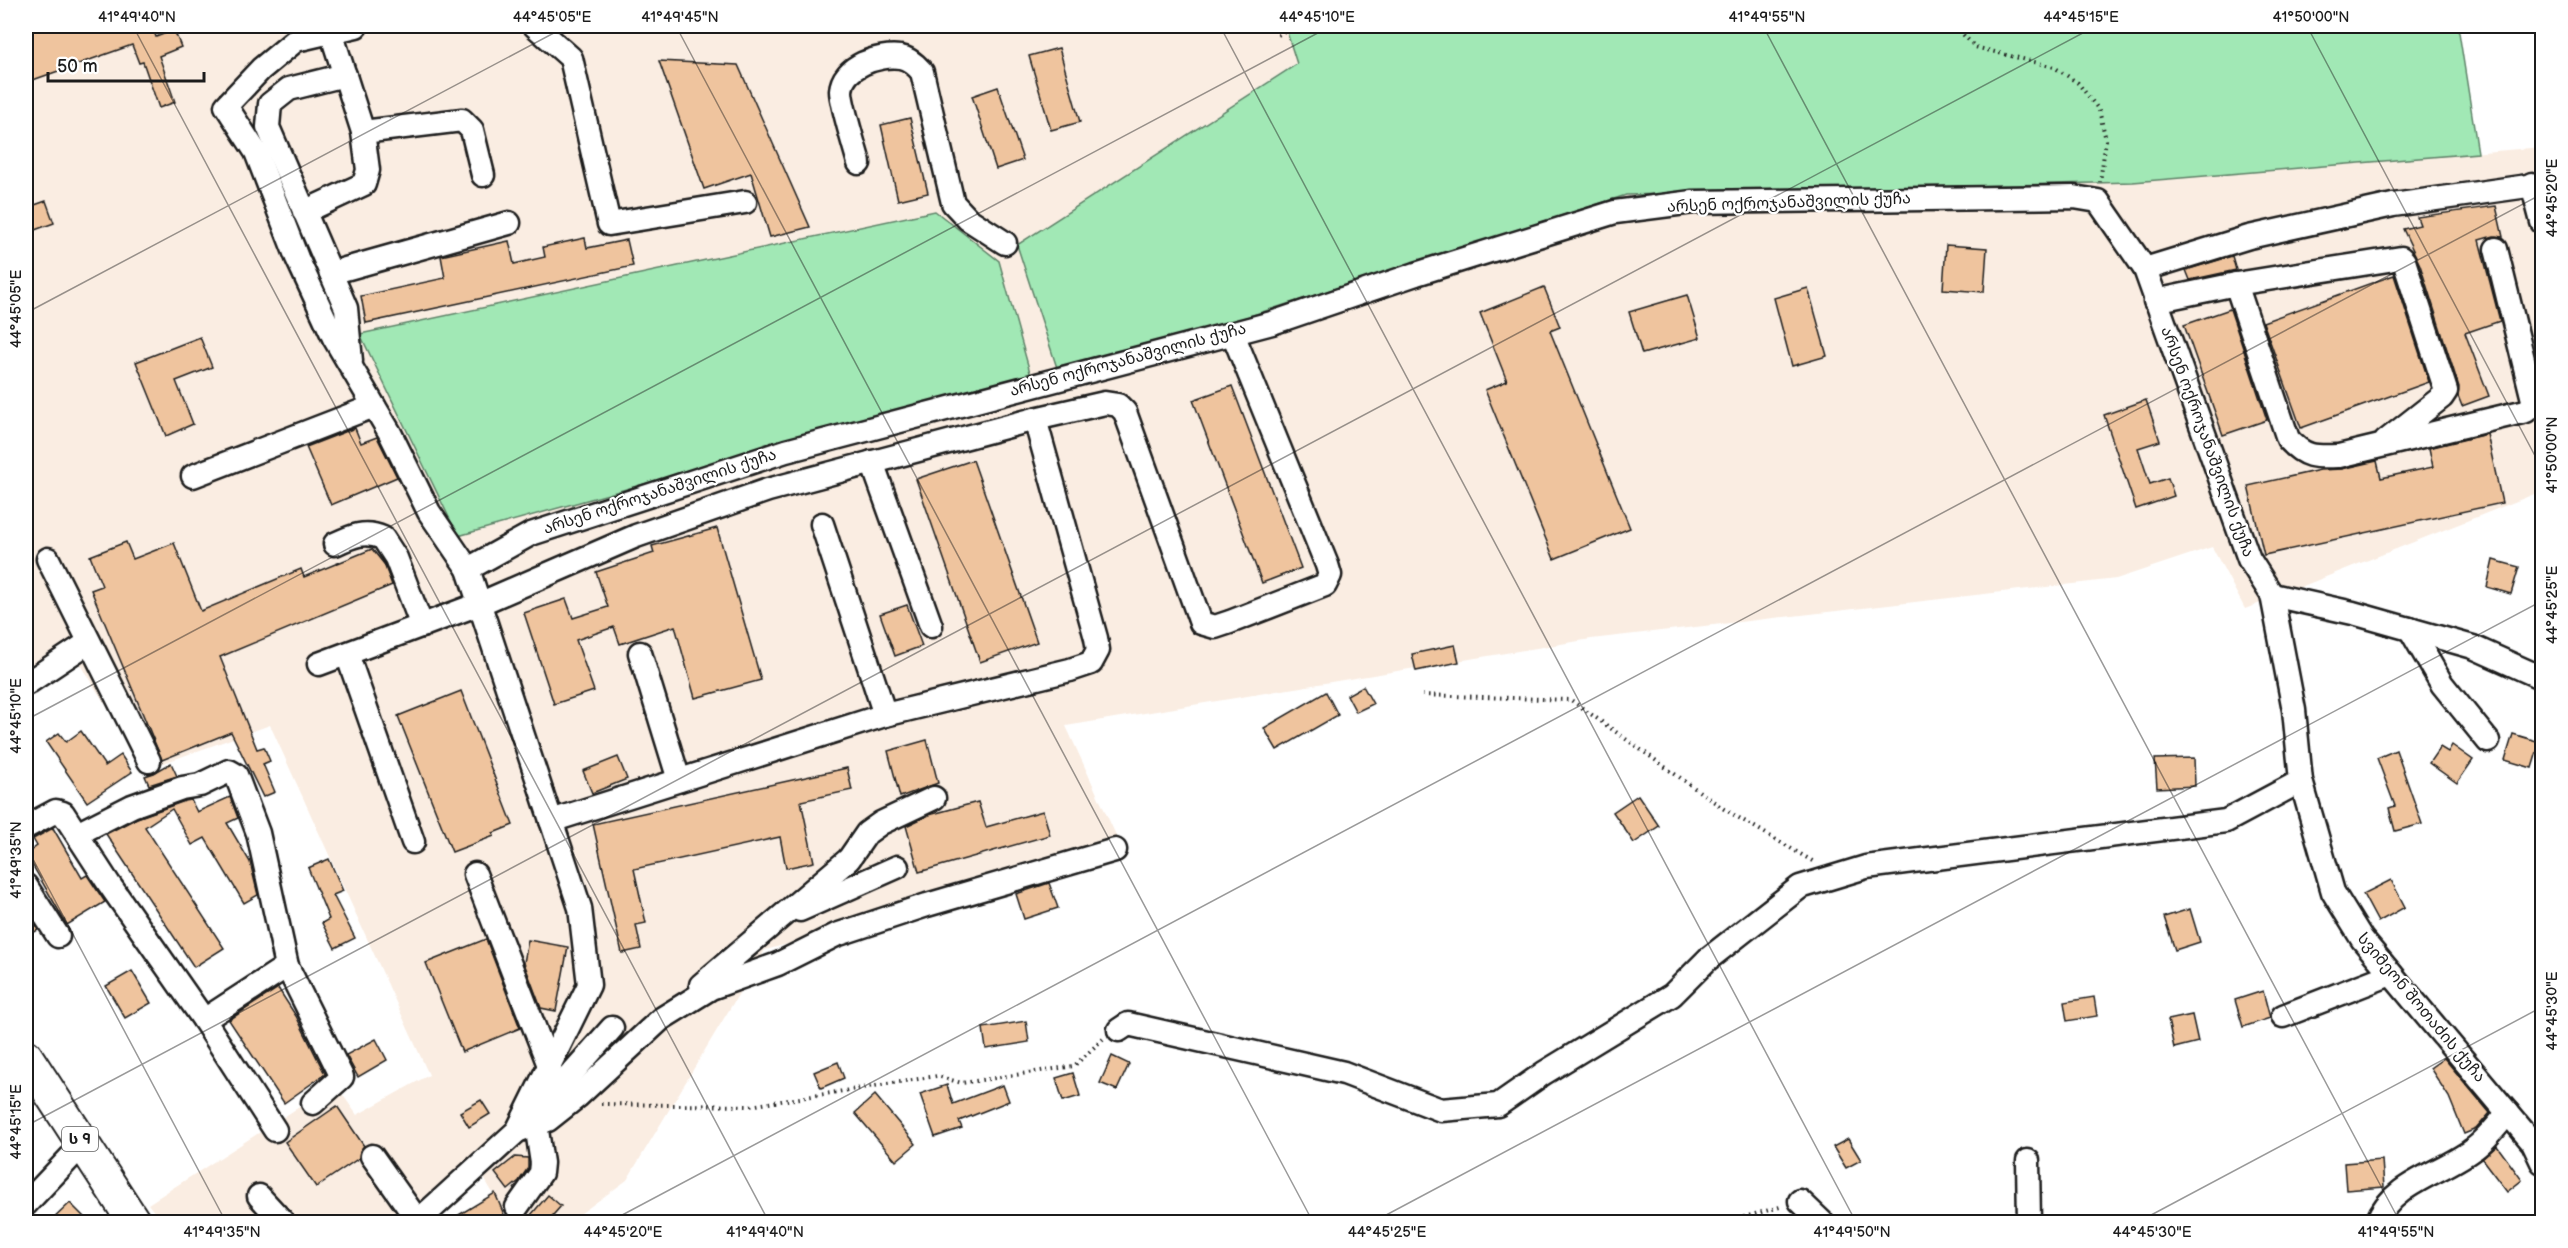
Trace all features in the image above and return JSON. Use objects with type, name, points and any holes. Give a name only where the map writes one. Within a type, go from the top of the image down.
[{"type":"highway","name":"ს 9","points":[[26,1056],[134,1222]]},
{"type":"street","points":[[356,26],[296,40],[261,69],[226,106],[256,152],[297,258],[334,338],[374,406],[429,512],[468,569],[580,908],[589,985],[550,1068],[527,1128],[542,1163],[541,1173],[517,1207]]},
{"type":"street","points":[[535,26],[571,58],[609,224],[746,202]]},
{"type":"street","points":[[304,212],[364,184],[368,170],[363,132],[331,32]]},
{"type":"street","points":[[859,163],[841,91],[847,77],[860,65],[872,59],[900,57],[914,62],[922,72],[953,202],[968,219],[1005,243]]},
{"type":"street","points":[[345,75],[289,89],[270,104],[268,127],[346,308],[352,368]]},
{"type":"street","points":[[363,132],[462,120],[472,130],[483,175]]},
{"type":"street","points":[[2145,270],[2249,237],[2360,213],[2537,184],[2542,222]]},
{"type":"street","name":"არსენ ოქროჯანაშვილის ქუჩა","points":[[468,569],[531,534],[786,451],[1233,334],[1615,212],[1693,202],[2074,197],[2098,201],[2145,270],[2249,559],[2272,595]]},
{"type":"street","points":[[331,273],[509,223]]},
{"type":"street","points":[[2236,284],[2288,439],[2300,452],[2315,457],[2339,456],[2526,411],[2534,404],[2496,249]]},
{"type":"street","points":[[2155,300],[2236,284],[2401,258],[2404,261],[2446,391],[2442,397],[2380,446]]},
{"type":"street","points":[[319,664],[479,604],[636,536],[768,490],[1035,419],[1105,403],[1118,405],[1125,412],[1201,623],[1215,627],[1230,622],[1324,585],[1330,575],[1233,334]]},
{"type":"street","points":[[193,476],[374,406]]},
{"type":"street","points":[[551,821],[885,715],[1091,663],[1098,650],[1096,638],[1035,419]]},
{"type":"street","points":[[872,462],[931,626]]},
{"type":"street","points":[[822,524],[885,715]]},
{"type":"street","points":[[335,544],[355,534],[365,533],[383,538],[396,558],[422,626]]},
{"type":"street","points":[[48,559],[149,761]]},
{"type":"street","points":[[2272,595],[2353,613],[2474,647],[2542,678]]},
{"type":"street","name":"სვიმეონ შოთაძის ქუჩა","points":[[2272,595],[2294,710],[2301,781],[2333,892],[2362,939],[2539,1148]]},
{"type":"street","points":[[2410,629],[2442,684],[2488,741]]},
{"type":"street","points":[[26,684],[89,642]]},
{"type":"street","points":[[640,653],[679,780]]},
{"type":"street","points":[[347,654],[412,842]]},
{"type":"street","points":[[77,834],[132,806],[182,788],[200,785],[229,771],[233,772],[258,833],[286,966],[342,1077],[313,1103]]},
{"type":"street","points":[[1112,1033],[1128,1024],[1344,1073],[1441,1110],[1498,1105],[1544,1073],[1672,995],[1708,959],[1800,887],[1866,867],[2226,820],[2301,781]]},
{"type":"street","points":[[527,1128],[548,1120],[577,1097],[661,1019],[849,859],[867,833],[881,823],[934,798]]},
{"type":"street","points":[[26,826],[59,810],[63,813],[109,884],[204,1020],[275,1130]]},
{"type":"street","points":[[661,1019],[711,988],[778,964],[836,934],[1115,850]]},
{"type":"street","points":[[777,921],[897,867]]},
{"type":"street","points":[[475,874],[550,1068]]},
{"type":"street","points":[[26,886],[58,936]]},
{"type":"street","points":[[204,1020],[286,966]]},
{"type":"street","points":[[2283,1016],[2391,974]]},
{"type":"street","points":[[372,1156],[418,1222],[527,1128],[541,1108],[612,1028]]},
{"type":"street","points":[[2377,1222],[2383,1208],[2398,1194],[2474,1149],[2508,1113]]},
{"type":"street","points":[[26,1204],[83,1144]]},
{"type":"street","points":[[2028,1161],[2029,1222]]},
{"type":"street","points":[[258,1196],[283,1222]]},
{"type":"street","points":[[1800,1201],[1822,1222]]},
{"type":"path","points":[[1278,35],[1292,26]]},
{"type":"path","points":[[1955,26],[1974,47],[2054,67],[2078,83],[2099,110],[2106,141],[2098,201]]},
{"type":"path","points":[[1422,695],[1571,700],[1724,809],[1838,876]]},
{"type":"path","points":[[577,1097],[588,1104],[750,1106],[937,1076],[962,1083],[1074,1066],[1112,1033]]},
{"type":"path","points":[[1726,1222],[1800,1201]]},
{"type":"shaded area","points":[[26,26],[1285,26],[1297,63],[1017,245],[1060,377],[1626,195],[2133,182],[2542,147],[2542,491],[2245,609],[2212,547],[2116,579],[1591,639],[1066,726],[1125,855],[765,950],[627,1180],[569,1222],[510,1222],[474,1161],[404,1222],[162,1222],[148,1204],[335,1084],[357,1115],[429,1075],[270,725],[147,769],[68,646],[26,673]]},
{"type":"green space","points":[[1285,26],[2458,26],[2478,153],[2133,182],[1626,195],[1060,377],[1017,245],[1297,64]]},
{"type":"green space","points":[[935,211],[999,261],[1031,376],[458,536],[360,334]]},
{"type":"building","points":[[26,26],[131,26],[134,33],[152,26],[156,37],[174,30],[181,47],[159,56],[175,102],[159,108],[143,62],[139,63],[132,45],[30,81],[26,67]]},
{"type":"building","points":[[1059,48],[1080,122],[1051,130],[1029,56]]},
{"type":"building","points":[[659,61],[738,65],[810,227],[770,237],[751,173],[704,189]]},
{"type":"building","points":[[998,87],[1023,160],[996,169],[972,96]]},
{"type":"building","points":[[910,118],[928,193],[898,200],[881,125]]},
{"type":"building","points":[[46,201],[54,223],[32,231],[26,208]]},
{"type":"building","points":[[2496,206],[2503,237],[2493,236],[2479,240],[2500,321],[2465,333],[2489,396],[2462,406],[2458,396],[2459,387],[2420,265],[2403,229],[2420,225],[2417,217]]},
{"type":"building","points":[[585,238],[587,248],[627,240],[633,266],[366,323],[361,296],[445,278],[441,256],[509,241],[514,264],[545,257],[543,247]]},
{"type":"building","points":[[1946,245],[1987,248],[1984,292],[1943,289]]},
{"type":"building","points":[[2232,256],[2236,270],[2190,280],[2186,270]]},
{"type":"building","points":[[2394,275],[2429,382],[2301,428],[2263,322]]},
{"type":"building","points":[[1544,287],[1560,327],[1550,331],[1630,528],[1554,559],[1485,390],[1507,381],[1480,313]]},
{"type":"building","points":[[1808,288],[1827,356],[1792,366],[1774,298]]},
{"type":"building","points":[[1687,295],[1700,338],[1642,354],[1629,312]]},
{"type":"building","points":[[2230,309],[2267,420],[2223,435],[2184,325]]},
{"type":"building","points":[[200,337],[212,367],[176,381],[193,424],[166,436],[136,362]]},
{"type":"building","points":[[1232,386],[1301,568],[1262,583],[1193,400]]},
{"type":"building","points":[[2146,400],[2160,441],[2138,448],[2150,484],[2168,478],[2174,496],[2136,509],[2104,415]]},
{"type":"building","points":[[355,428],[361,443],[377,437],[397,477],[331,505],[306,447]]},
{"type":"building","points":[[2487,434],[2502,503],[2264,555],[2248,486],[2320,470],[2342,469],[2377,461],[2381,478],[2433,467],[2429,448]]},
{"type":"building","points":[[973,460],[1037,642],[980,662],[916,479]]},
{"type":"building","points":[[717,528],[761,680],[695,698],[675,626],[620,644],[614,627],[576,640],[594,691],[554,704],[524,613],[566,599],[573,618],[608,607],[596,572],[654,553],[652,546]]},
{"type":"building","points":[[126,542],[133,559],[174,543],[201,611],[301,569],[304,577],[372,549],[384,564],[392,585],[220,657],[257,749],[264,747],[270,761],[263,764],[275,792],[263,797],[231,732],[162,760],[91,590],[102,586],[90,556]]},
{"type":"building","points":[[2493,560],[2519,567],[2511,594],[2487,587]]},
{"type":"building","points":[[907,605],[922,646],[895,656],[880,614]]},
{"type":"building","points":[[1455,645],[1459,662],[1416,671],[1412,654]]},
{"type":"building","points":[[1363,686],[1373,704],[1356,712],[1347,695]]},
{"type":"building","points":[[461,691],[513,825],[493,833],[494,836],[452,852],[398,716]]},
{"type":"building","points":[[1326,692],[1338,715],[1277,750],[1264,728]]},
{"type":"building","points":[[81,731],[105,766],[121,755],[132,772],[87,802],[46,742],[59,733],[66,742]]},
{"type":"building","points":[[2513,734],[2540,742],[2532,768],[2505,760]]},
{"type":"building","points":[[927,740],[938,783],[900,797],[888,751]]},
{"type":"building","points":[[2452,745],[2473,760],[2457,783],[2429,763],[2440,747],[2448,752]]},
{"type":"building","points":[[2396,750],[2422,824],[2395,831],[2389,808],[2395,806],[2377,758]]},
{"type":"building","points":[[618,757],[627,779],[592,793],[583,771]]},
{"type":"building","points":[[2194,758],[2195,786],[2157,788],[2155,759]]},
{"type":"building","points":[[171,763],[177,776],[149,785],[145,776]]},
{"type":"building","points":[[847,768],[852,790],[801,801],[814,862],[786,868],[780,837],[634,869],[646,923],[636,925],[641,949],[622,953],[593,824]]},
{"type":"building","points":[[1638,795],[1659,826],[1634,843],[1613,812]]},
{"type":"building","points":[[230,797],[238,818],[227,823],[250,862],[258,895],[244,903],[205,838],[192,845],[172,809],[145,827],[224,948],[194,967],[106,834],[137,818],[185,801],[191,800],[197,812]]},
{"type":"building","points":[[978,802],[986,827],[1043,811],[1050,835],[919,872],[906,826],[929,815]]},
{"type":"building","points":[[53,828],[82,878],[87,875],[105,902],[67,925],[26,854],[37,846],[33,839]]},
{"type":"building","points":[[329,859],[343,891],[333,895],[355,938],[335,948],[322,923],[329,919],[308,868]]},
{"type":"building","points":[[2391,880],[2405,907],[2378,922],[2363,894]]},
{"type":"building","points":[[1049,883],[1058,908],[1024,919],[1016,894]]},
{"type":"building","points":[[2190,909],[2200,942],[2175,950],[2164,917]]},
{"type":"building","points":[[26,910],[38,930],[26,937]]},
{"type":"building","points":[[486,939],[520,1028],[462,1052],[426,963]]},
{"type":"building","points":[[528,940],[568,947],[556,1011],[541,1008],[524,963]]},
{"type":"building","points":[[132,971],[151,1003],[125,1018],[106,986]]},
{"type":"building","points":[[278,988],[296,1016],[325,1074],[284,1103],[229,1020]]},
{"type":"building","points":[[2263,991],[2270,1018],[2243,1027],[2235,1000]]},
{"type":"building","points":[[2094,997],[2097,1016],[2067,1021],[2064,1002]]},
{"type":"building","points":[[2192,1015],[2198,1042],[2174,1048],[2168,1020]]},
{"type":"building","points":[[1026,1021],[1029,1042],[986,1049],[983,1028]]},
{"type":"building","points":[[376,1039],[387,1060],[358,1077],[346,1055]]},
{"type":"building","points":[[1112,1056],[1129,1064],[1117,1090],[1100,1083]]},
{"type":"building","points":[[2444,1058],[2490,1113],[2476,1129],[2464,1134],[2449,1097],[2430,1068]]},
{"type":"building","points":[[838,1062],[844,1078],[821,1088],[814,1072]]},
{"type":"building","points":[[1073,1073],[1080,1096],[1063,1101],[1056,1078]]},
{"type":"building","points":[[947,1085],[953,1104],[1003,1085],[1009,1101],[959,1121],[962,1128],[935,1137],[920,1094]]},
{"type":"building","points":[[875,1095],[916,1144],[896,1161],[855,1113]]},
{"type":"building","points":[[481,1100],[490,1114],[469,1127],[460,1112]]},
{"type":"building","points":[[337,1106],[364,1146],[359,1158],[316,1187],[285,1142]]},
{"type":"building","points":[[1848,1139],[1861,1160],[1846,1168],[1833,1147]]},
{"type":"building","points":[[2497,1146],[2522,1180],[2507,1192],[2482,1159]]},
{"type":"building","points":[[515,1157],[528,1158],[528,1168],[519,1181],[508,1190],[495,1173]]},
{"type":"building","points":[[2382,1160],[2384,1187],[2346,1190],[2344,1163]]},
{"type":"building","points":[[495,1193],[507,1222],[447,1222]]},
{"type":"building","points":[[548,1195],[561,1206],[547,1222],[525,1222]]},
{"type":"building","points":[[70,1203],[89,1222],[50,1222]]}]
